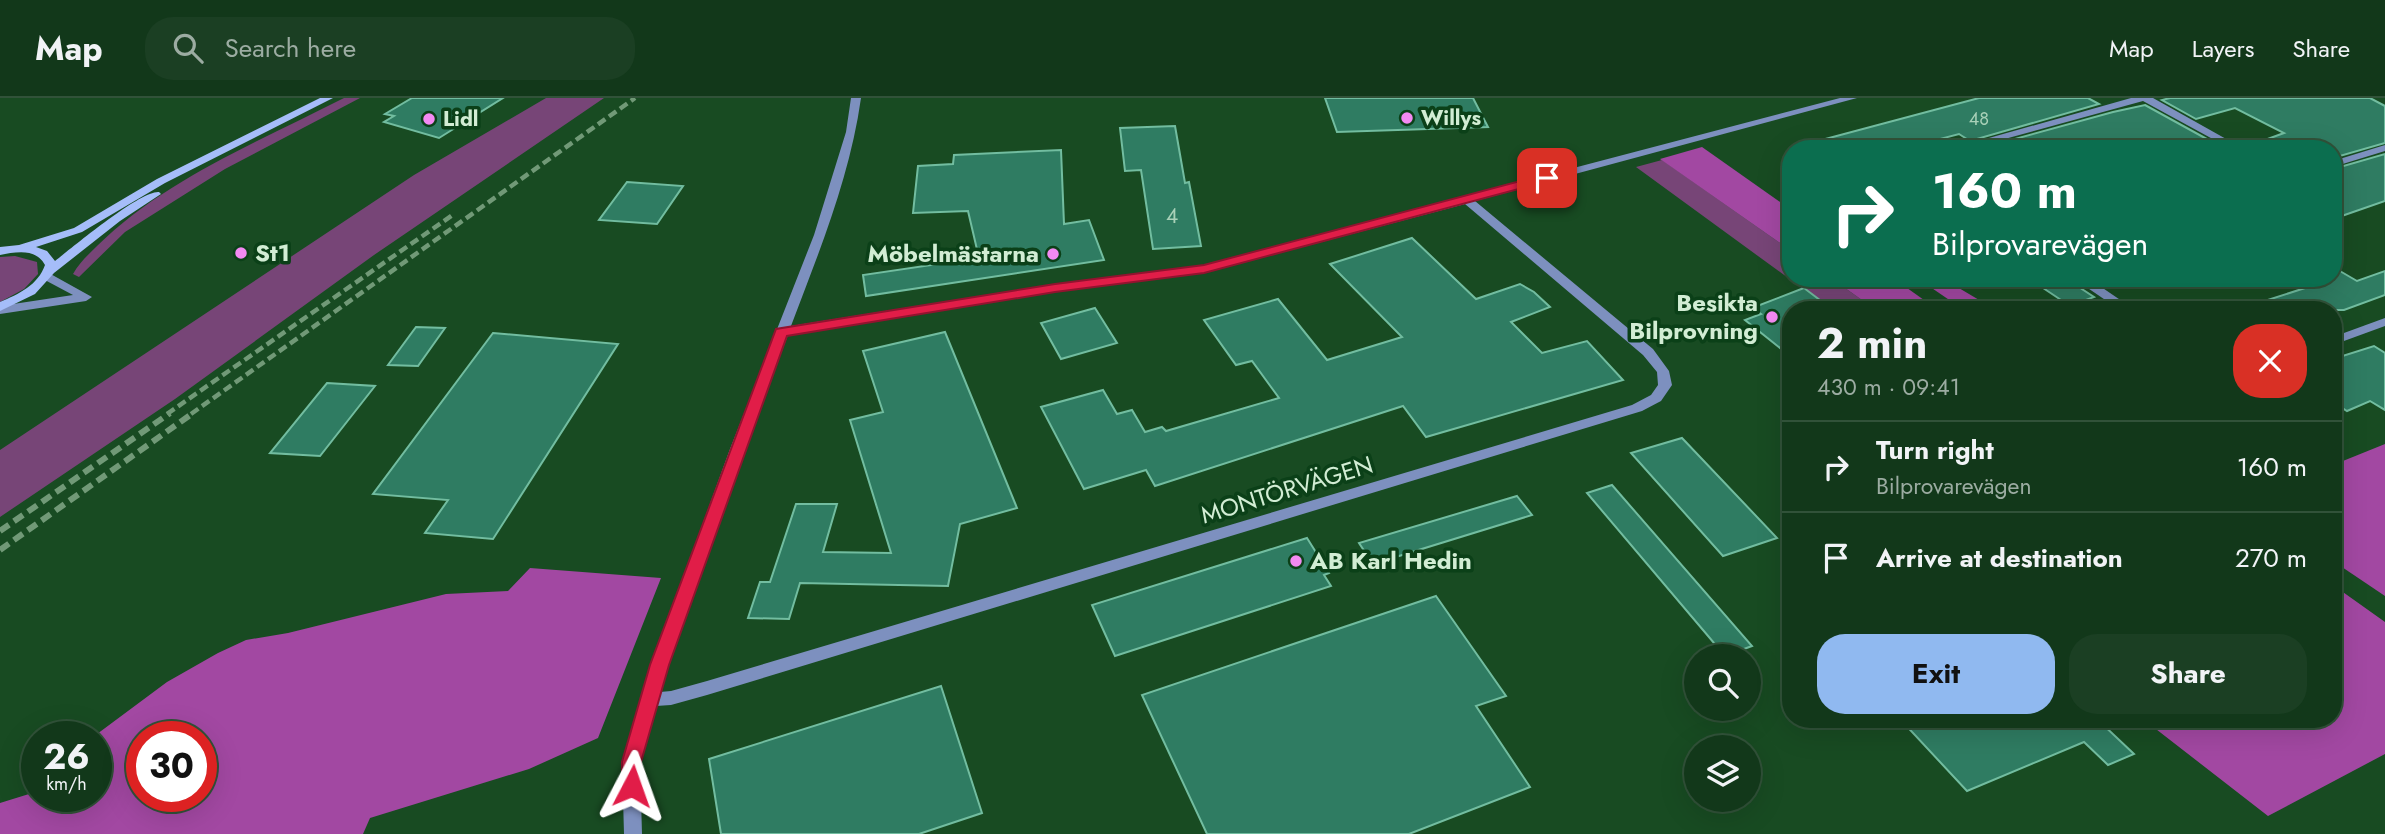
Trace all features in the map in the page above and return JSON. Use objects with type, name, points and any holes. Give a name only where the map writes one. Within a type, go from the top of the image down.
[{"type":"main road","points":[[0,251],[20,249],[78,230],[134,196],[328,98]]},
{"type":"main road","points":[[0,309],[24,295],[116,219],[199,163]]},
{"type":"main road","points":[[20,249],[46,255],[51,265],[48,274]]},
{"type":"street","points":[[633,834],[631,762],[649,699],[781,332],[820,235],[851,132],[856,98]]},
{"type":"street","points":[[781,332],[1055,288],[1204,269],[1852,98]]},
{"type":"street","points":[[1988,140],[2143,98],[2222,140]]},
{"type":"street","points":[[2342,161],[2385,148]]},
{"type":"street","name":"MONTÖRVÄGEN","points":[[649,699],[671,698],[721,684],[1637,408],[1656,398],[1665,385],[1663,371],[1648,352],[1467,200]]},
{"type":"street","points":[[0,309],[86,297],[48,274]]},
{"type":"street","points":[[2093,287],[2115,301]]},
{"type":"street","points":[[2342,338],[2385,322]]},
{"type":"shaded area","points":[[344,98],[360,98],[225,169],[125,232],[79,277],[73,274],[97,246],[152,201],[215,163]]},
{"type":"shaded area","points":[[546,98],[604,98],[374,255],[175,399],[0,517],[0,450],[414,175]]},
{"type":"shaded area","points":[[1702,147],[1782,203],[1782,244],[1660,159]]},
{"type":"shaded area","points":[[1662,160],[1782,244],[1782,274],[1636,167]]},
{"type":"shaded area","points":[[15,256],[37,262],[38,274],[24,289],[0,302],[0,257]]},
{"type":"shaded area","points":[[1800,287],[1844,287],[1863,301],[1820,301]]},
{"type":"shaded area","points":[[1844,287],[1906,287],[1925,301],[1863,301]]},
{"type":"shaded area","points":[[1930,287],[1957,287],[1981,301],[1951,301]]},
{"type":"shaded area","points":[[2385,444],[2385,596],[2342,567],[2342,461]]},
{"type":"shaded area","points":[[530,568],[661,578],[598,738],[529,769],[370,818],[363,834],[0,834],[0,803],[21,796],[21,812],[112,812],[112,723],[167,682],[218,653],[246,640],[288,633],[446,594],[508,591]]},
{"type":"shaded area","points":[[2342,591],[2385,622],[2385,754],[2268,816],[2155,728],[2342,728]]},
{"type":"building","name":"Lidl","points":[[412,98],[503,98],[439,138],[384,122],[394,116],[385,114]]},
{"type":"building","name":"Willys","points":[[1325,98],[1473,98],[1488,127],[1337,132]]},
{"type":"building","points":[[1979,98],[2088,98],[2099,104],[1973,140],[1959,134],[1936,140],[1822,140]]},
{"type":"building","points":[[2370,98],[2385,106],[2385,143],[2342,155],[2342,140],[2265,140],[2284,133],[2235,108],[2196,119],[2162,100]]},
{"type":"building","points":[[2145,105],[2209,140],[2011,140]]},
{"type":"building","points":[[1175,126],[1185,183],[1189,182],[1201,246],[1153,249],[1141,170],[1125,171],[1120,128]]},
{"type":"building","points":[[1061,150],[1064,224],[1089,220],[1104,260],[866,296],[863,275],[979,258],[968,211],[913,213],[918,166],[953,164],[954,155]]},
{"type":"building","points":[[2385,154],[2385,201],[2342,216],[2342,166]]},
{"type":"building","points":[[627,182],[683,186],[657,224],[599,220]]},
{"type":"building","points":[[1412,238],[1476,299],[1520,284],[1534,292],[1550,307],[1511,322],[1542,353],[1587,341],[1623,380],[1426,437],[1403,406],[1155,486],[1146,470],[1084,489],[1041,407],[1103,390],[1117,414],[1132,410],[1145,432],[1162,427],[1166,431],[1279,398],[1252,361],[1236,365],[1204,320],[1278,299],[1327,360],[1402,337],[1330,264]]},
{"type":"building","points":[[2385,271],[2385,295],[2344,310],[2342,301],[2265,301],[2308,287],[2342,287],[2342,272],[2357,281]]},
{"type":"building","points":[[2042,287],[2079,287],[2094,297],[2083,301],[2062,301]]},
{"type":"building","points":[[1804,288],[1821,301],[1782,301],[1782,350],[1745,320],[1761,314],[1752,308]]},
{"type":"building","points":[[1095,308],[1117,343],[1061,359],[1041,323]]},
{"type":"building","points":[[416,327],[445,328],[418,366],[388,365]]},
{"type":"building","points":[[945,332],[1017,508],[960,524],[948,586],[800,583],[789,619],[748,618],[760,582],[770,582],[796,504],[837,504],[823,552],[891,553],[850,420],[883,412],[863,351]]},
{"type":"building","points":[[493,333],[618,344],[493,539],[425,533],[448,500],[373,494]]},
{"type":"building","points":[[2374,346],[2385,353],[2385,410],[2370,401],[2347,411],[2342,408],[2342,356]]},
{"type":"building","points":[[327,383],[375,386],[320,456],[270,453]]},
{"type":"building","points":[[1682,438],[1777,538],[1723,556],[1631,453]]},
{"type":"building","points":[[1612,485],[1750,644],[1715,644],[1587,493]]},
{"type":"building","points":[[1517,496],[1532,515],[1373,564],[1359,543]]},
{"type":"building","points":[[1307,538],[1329,573],[1324,575],[1331,586],[1115,656],[1092,605]]},
{"type":"building","points":[[1436,596],[1506,696],[1476,706],[1530,787],[1409,834],[1207,834],[1142,695]]},
{"type":"building","points":[[941,686],[982,813],[919,834],[721,834],[709,759]]},
{"type":"building","points":[[1908,728],[2107,728],[2134,754],[2108,765],[2084,742],[1967,791]]},
{"type":"railway","points":[[191,414],[635,98]]},
{"type":"railway","points":[[167,414],[454,214]]},
{"type":"railway","points":[[0,531],[170,413]]},
{"type":"railway","points":[[0,550],[193,413]]},
{"type":"place","name":"Willys","points":[[1407,118]]},
{"type":"place","name":"Lidl","points":[[429,119]]},
{"type":"place","name":"St1","points":[[241,253]]},
{"type":"place","name":"Möbelmästarna","points":[[1053,254]]},
{"type":"place","name":"Besikta Bilprovning","points":[[1772,317]]},
{"type":"place","name":"AB Karl Hedin","points":[[1296,561]]},
{"type":"route","points":[[632,786],[631,762],[659,665],[781,332],[1055,288],[1204,269],[1547,178]]}]
